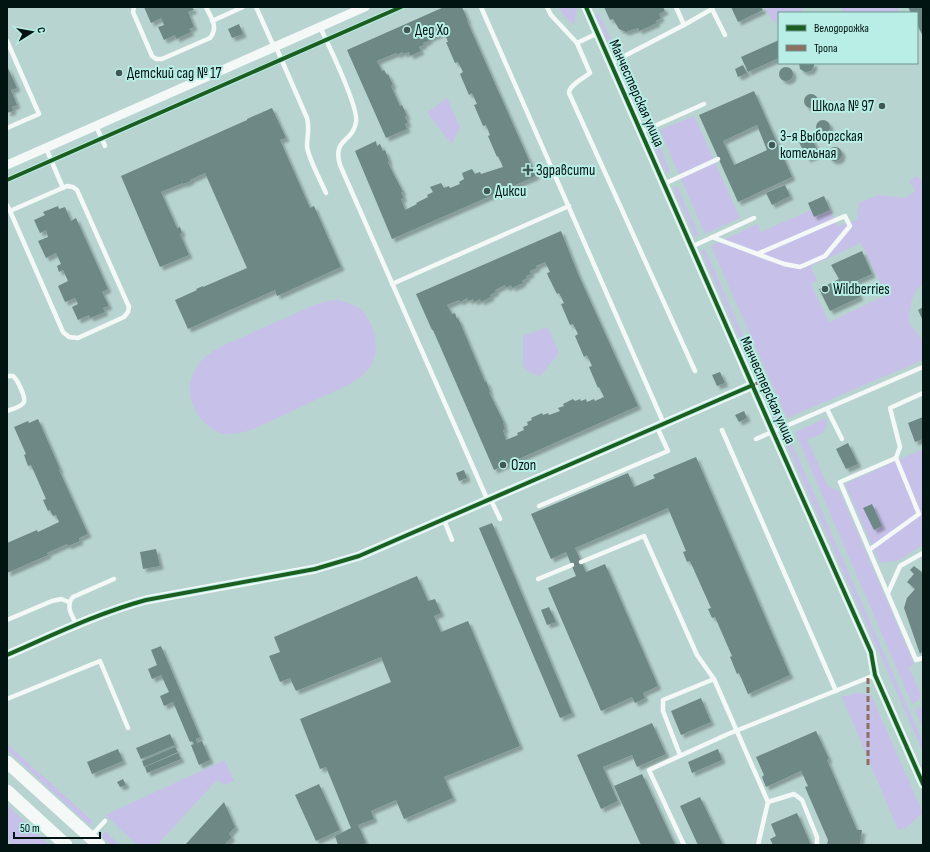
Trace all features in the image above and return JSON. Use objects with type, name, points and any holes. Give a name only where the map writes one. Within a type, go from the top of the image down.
[{"type":"main road","points":[[7,762],[94,841]]},
{"type":"main road","points":[[7,791],[66,845]]},
{"type":"street","points":[[7,165],[365,7]]},
{"type":"street","name":"Манчестерская улица","points":[[586,7],[871,652],[875,675],[923,784]]},
{"type":"street","points":[[7,655],[76,624],[107,612],[146,600],[315,569],[379,549],[753,385]]},
{"type":"lane","points":[[134,7],[133,12],[152,56],[156,59],[162,59],[210,38],[214,33],[214,26],[206,7]]},
{"type":"lane","points":[[212,21],[243,7]]},
{"type":"lane","points":[[256,7],[307,118],[309,127],[307,146],[326,193]]},
{"type":"lane","points":[[481,7],[569,206],[661,425],[668,451],[539,506]]},
{"type":"lane","points":[[547,7],[551,15],[577,43],[590,73],[579,82],[571,86],[569,93],[695,371]]},
{"type":"lane","points":[[676,7],[684,25]]},
{"type":"lane","points":[[611,63],[713,8],[725,35]]},
{"type":"lane","points":[[320,27],[346,85],[356,116],[353,133],[341,143],[338,150],[338,158],[392,284],[489,500],[500,519]]},
{"type":"lane","points":[[577,43],[598,33]]},
{"type":"lane","points":[[7,41],[39,114],[7,128]]},
{"type":"lane","points":[[641,132],[704,104]]},
{"type":"lane","points":[[96,126],[105,146]]},
{"type":"lane","points":[[46,148],[63,188]]},
{"type":"lane","points":[[664,184],[718,159]]},
{"type":"lane","points":[[7,205],[63,332],[69,337],[78,338],[124,317],[128,312],[129,307],[78,190],[67,186],[10,211]]},
{"type":"lane","points":[[392,284],[569,206]]},
{"type":"lane","points":[[712,237],[757,254],[784,264],[800,267],[825,256],[850,226],[845,216],[757,254]]},
{"type":"lane","points":[[691,247],[754,218]]},
{"type":"lane","points":[[756,439],[923,366]]},
{"type":"lane","points":[[7,376],[13,376],[16,378],[24,397],[24,402],[22,405],[7,411]]},
{"type":"lane","points":[[869,550],[919,514],[896,458],[900,447],[890,408],[923,393]]},
{"type":"lane","points":[[826,409],[842,439]]},
{"type":"lane","points":[[722,430],[836,690]]},
{"type":"lane","points":[[896,458],[840,482],[916,660],[923,658]]},
{"type":"lane","points":[[444,520],[452,540]]},
{"type":"lane","points":[[581,562],[644,536],[698,655],[714,679],[768,802],[758,845]]},
{"type":"lane","points":[[888,593],[900,566],[923,553]]},
{"type":"lane","points":[[538,579],[572,566]]},
{"type":"lane","points":[[76,624],[69,608],[69,602],[73,597],[114,579]]},
{"type":"lane","points":[[7,620],[52,601],[61,599],[69,602]]},
{"type":"lane","points":[[7,699],[100,661],[128,728]]},
{"type":"lane","points":[[684,845],[649,770],[737,731],[875,675]]},
{"type":"lane","points":[[680,755],[663,711],[662,700],[714,679]]},
{"type":"lane","points":[[768,802],[794,794],[802,800],[817,837],[817,845]]},
{"type":"lane","points":[[94,841],[105,821]]},
{"type":"shaded area","points":[[558,7],[577,7],[574,25],[565,17]]},
{"type":"shaded area","points":[[764,7],[804,7],[801,12],[778,12],[778,24],[771,19]]},
{"type":"shaded area","points":[[840,7],[897,7],[900,12],[842,12]]},
{"type":"shaded area","points":[[599,13],[613,44],[613,48],[609,45],[596,15]]},
{"type":"shaded area","points":[[447,98],[460,127],[452,144],[427,113]]},
{"type":"shaded area","points":[[694,116],[740,218],[705,234],[660,130]]},
{"type":"shaded area","points":[[653,131],[670,171],[666,173],[648,133]]},
{"type":"shaded area","points":[[916,176],[923,180],[923,285],[913,296],[910,307],[909,323],[923,340],[923,360],[787,418],[711,246],[757,224],[761,232],[811,210],[814,217],[830,210],[838,226],[857,220],[859,203],[878,195],[905,198],[915,191],[909,181]],"holes":[[[861,243],[886,295],[829,322],[811,284],[817,280],[811,266]]]},
{"type":"shaded area","points":[[677,186],[699,235],[695,237],[673,188]]},
{"type":"shaded area","points":[[705,249],[782,423],[778,425],[701,251]]},
{"type":"shaded area","points":[[338,300],[352,304],[365,313],[375,335],[376,351],[374,359],[369,369],[364,374],[350,384],[247,431],[234,434],[220,433],[213,430],[202,420],[192,403],[190,384],[197,366],[204,358],[224,345],[314,305],[327,301]]},
{"type":"shaded area","points":[[548,327],[559,353],[540,376],[531,373],[523,366],[523,336]]},
{"type":"shaded area","points":[[826,418],[827,423],[824,431],[815,437],[807,439],[828,486],[840,492],[914,664],[909,668],[921,694],[919,700],[912,704],[795,432]]},
{"type":"shaded area","points":[[787,432],[923,742],[923,752],[782,434]]},
{"type":"shaded area","points":[[923,449],[923,545],[899,560],[880,563],[845,484]]},
{"type":"shaded area","points":[[857,693],[871,695],[923,813],[906,828],[898,830],[842,697]]},
{"type":"shaded area","points":[[923,706],[923,728],[915,710]]},
{"type":"shaded area","points":[[7,744],[93,821],[89,825],[7,750]]},
{"type":"shaded area","points":[[225,760],[234,781],[224,785],[217,780],[157,845],[138,845],[105,815]]},
{"type":"shaded area","points":[[7,805],[50,845],[12,845],[7,840]]},
{"type":"shaded area","points":[[105,831],[120,845],[111,845],[101,836]]},
{"type":"building","points":[[144,7],[192,7],[194,10],[188,12],[194,27],[189,29],[191,32],[176,39],[175,35],[164,40],[158,27],[164,25],[161,18],[151,23]]},
{"type":"building","points":[[444,7],[462,7],[536,176],[392,239],[355,151],[376,141],[377,146],[380,144],[383,151],[385,150],[391,169],[403,192],[401,193],[404,198],[401,199],[405,210],[428,197],[427,195],[433,192],[430,187],[441,183],[444,188],[449,186],[450,188],[460,184],[459,182],[464,179],[462,173],[472,169],[475,174],[480,172],[481,174],[503,167],[488,136],[490,135],[486,125],[483,126],[474,105],[477,104],[472,93],[469,95],[460,74],[463,72],[458,62],[455,63],[446,42],[448,42],[444,32],[428,39],[429,41],[423,43],[424,45],[419,47],[421,51],[410,56],[409,52],[403,54],[402,52],[377,61],[382,71],[384,70],[387,75],[388,74],[393,85],[391,86],[400,106],[402,105],[407,116],[405,117],[408,123],[405,124],[407,129],[386,138],[347,50]]},
{"type":"building","points":[[604,7],[663,7],[665,11],[659,14],[661,18],[656,21],[657,23],[639,31],[638,28],[626,32],[619,29],[613,19],[610,20]]},
{"type":"building","points":[[731,7],[761,7],[763,10],[738,22]]},
{"type":"building","points":[[908,7],[923,7],[922,34],[918,27],[918,12],[910,12]]},
{"type":"building","points":[[239,24],[243,34],[232,38],[228,29]]},
{"type":"building","points":[[778,40],[778,58],[748,72],[741,57]]},
{"type":"building","points":[[799,64],[814,64],[811,71],[805,72],[800,69]]},
{"type":"building","points":[[743,65],[747,73],[738,77],[735,69]]},
{"type":"building","points":[[7,66],[17,88],[11,90],[17,105],[12,107],[13,111],[7,113]]},
{"type":"building","points":[[783,67],[789,67],[793,71],[793,77],[789,81],[783,81],[779,77],[779,71]]},
{"type":"building","name":"3-я Выборгская котельная","points":[[754,91],[792,177],[738,202],[699,115]],"holes":[[[757,125],[767,150],[734,165],[723,141]]]},
{"type":"building","points":[[808,94],[814,94],[818,98],[818,104],[814,108],[808,108],[804,104],[804,98]]},
{"type":"building","points":[[272,108],[286,138],[280,140],[310,208],[314,206],[341,267],[277,296],[275,290],[188,329],[175,300],[197,290],[196,289],[247,268],[205,173],[190,180],[191,181],[161,192],[177,228],[180,227],[182,233],[180,234],[189,255],[160,267],[121,176]]},
{"type":"building","points":[[820,120],[826,120],[830,124],[830,130],[826,134],[820,134],[816,130],[816,124]]},
{"type":"building","points":[[811,136],[819,154],[807,159],[799,142]]},
{"type":"building","points":[[832,147],[838,147],[842,151],[842,157],[838,161],[832,161],[828,157],[828,151]]},
{"type":"building","points":[[785,185],[790,196],[772,205],[766,193]]},
{"type":"building","points":[[824,196],[830,210],[814,217],[808,203]]},
{"type":"building","points":[[58,206],[59,209],[65,207],[71,221],[76,218],[108,289],[102,292],[109,306],[103,308],[105,312],[90,318],[89,315],[78,320],[72,307],[78,304],[75,298],[65,302],[58,286],[68,281],[63,270],[59,272],[57,266],[61,264],[56,253],[46,258],[38,241],[48,237],[46,230],[40,233],[34,220],[45,215],[43,212]]},
{"type":"building","points":[[561,231],[578,274],[638,406],[494,470],[416,294]],"holes":[[[545,262],[550,272],[547,273],[548,276],[557,294],[559,293],[564,303],[561,304],[570,325],[573,324],[578,334],[575,336],[584,357],[587,355],[592,366],[589,367],[598,388],[599,387],[604,397],[595,401],[594,399],[587,402],[586,399],[581,401],[580,399],[575,401],[573,399],[563,404],[564,406],[558,408],[560,411],[549,415],[548,413],[543,415],[542,413],[531,418],[532,420],[527,422],[528,425],[523,427],[524,430],[517,433],[518,435],[506,440],[503,430],[505,429],[504,423],[489,392],[487,383],[486,381],[485,382],[458,318],[457,319],[455,313],[452,314],[447,305],[459,300],[460,302],[467,298],[468,301],[473,299],[474,302],[480,299],[481,302],[491,297],[490,295],[496,292],[495,290],[505,285],[506,288],[511,285],[512,288],[523,283],[522,281],[527,278],[526,276],[531,274],[530,271],[537,268],[536,266]]]},
{"type":"building","points":[[862,251],[872,274],[852,283],[860,297],[830,311],[819,289],[839,279],[831,265]]},
{"type":"building","points":[[923,307],[923,321],[918,310]]},
{"type":"building","points":[[720,372],[725,383],[717,386],[712,375]]},
{"type":"building","points":[[744,411],[747,418],[739,422],[735,415]]},
{"type":"building","points":[[923,417],[923,439],[915,442],[908,423]]},
{"type":"building","points":[[38,419],[88,534],[79,538],[80,541],[68,546],[67,544],[47,553],[48,555],[7,573],[7,543],[37,530],[38,532],[59,522],[56,515],[53,516],[50,510],[48,511],[43,500],[46,499],[31,465],[28,466],[24,455],[26,454],[14,427],[28,421],[29,423]]},
{"type":"building","points":[[848,443],[858,464],[846,469],[836,449]]},
{"type":"building","points":[[696,457],[790,675],[748,694],[739,673],[737,674],[730,657],[732,656],[715,617],[712,618],[708,609],[711,608],[690,561],[687,562],[683,552],[686,551],[668,508],[575,548],[586,572],[605,564],[658,686],[643,693],[645,698],[635,703],[632,697],[601,711],[548,588],[576,576],[566,552],[551,559],[531,514],[628,473],[634,487],[655,478],[653,475]]},
{"type":"building","points":[[464,470],[467,478],[459,481],[456,473]]},
{"type":"building","points":[[872,504],[882,526],[874,530],[863,508]]},
{"type":"building","points":[[492,523],[572,713],[560,718],[479,528]]},
{"type":"building","points":[[156,549],[160,566],[143,569],[140,552]]},
{"type":"building","points":[[914,566],[923,573],[923,650],[920,654],[904,608],[907,598],[915,589],[907,582],[914,574],[910,570]]},
{"type":"building","points":[[417,576],[428,601],[435,599],[441,613],[434,616],[441,632],[468,621],[520,746],[444,777],[453,798],[404,819],[396,800],[371,811],[374,819],[358,825],[366,843],[360,845],[338,845],[335,836],[351,828],[326,767],[320,769],[300,719],[391,682],[381,657],[296,691],[290,678],[280,682],[269,656],[280,652],[274,637]]},
{"type":"building","points":[[549,607],[556,622],[547,625],[541,610]]},
{"type":"building","points":[[161,646],[200,737],[196,739],[197,743],[202,741],[210,760],[199,765],[191,745],[194,744],[192,741],[190,742],[173,702],[164,706],[160,696],[169,692],[161,675],[152,679],[148,669],[157,665],[151,650]]},
{"type":"building","points":[[701,698],[711,722],[681,735],[671,711]]},
{"type":"building","points":[[652,723],[666,754],[637,767],[632,755],[603,767],[618,801],[601,809],[577,755]]},
{"type":"building","points":[[816,731],[829,759],[827,760],[857,830],[862,830],[860,845],[827,845],[828,840],[805,787],[808,786],[801,771],[766,787],[762,777],[764,775],[756,757]]},
{"type":"building","points":[[170,734],[175,745],[141,759],[136,748]]},
{"type":"building","points":[[175,747],[178,752],[144,767],[142,761]]},
{"type":"building","points":[[118,749],[123,761],[92,774],[87,762]]},
{"type":"building","points":[[718,749],[722,760],[692,773],[688,762]]},
{"type":"building","points":[[178,753],[181,759],[147,773],[145,767]]},
{"type":"building","points":[[642,774],[675,845],[641,845],[614,786]]},
{"type":"building","points":[[123,779],[126,785],[120,787],[117,782]]},
{"type":"building","points":[[319,784],[340,830],[316,841],[295,795]]},
{"type":"building","points":[[700,797],[723,845],[698,845],[680,806]]},
{"type":"building","points":[[224,802],[235,827],[229,834],[232,837],[224,845],[185,845]]},
{"type":"building","points":[[797,813],[811,845],[773,845],[770,839],[776,836],[771,824]]},
{"type":"marked path","points":[[753,385],[765,380]]},
{"type":"marked path","points":[[868,678],[868,765]]},
{"type":"cycle path","points":[[7,180],[401,7]]},
{"type":"cycle path","points":[[586,7],[871,652],[875,675],[923,784]]},
{"type":"cycle path","points":[[7,655],[59,632],[128,605],[146,600],[315,569],[359,556],[753,385]]},
{"type":"place","name":"Дед Хо","points":[[407,30]]},
{"type":"place","name":"Детский сад № 17","points":[[119,73]]},
{"type":"place","name":"Школа № 97","points":[[882,106]]},
{"type":"place","name":"3-я Выборгская котельная","points":[[772,145]]},
{"type":"place","name":"Здравсити","points":[[528,170]]},
{"type":"place","name":"Дикси","points":[[487,191]]},
{"type":"place","name":"Wildberries","points":[[825,289]]},
{"type":"place","name":"Ozon","points":[[503,465]]}]
